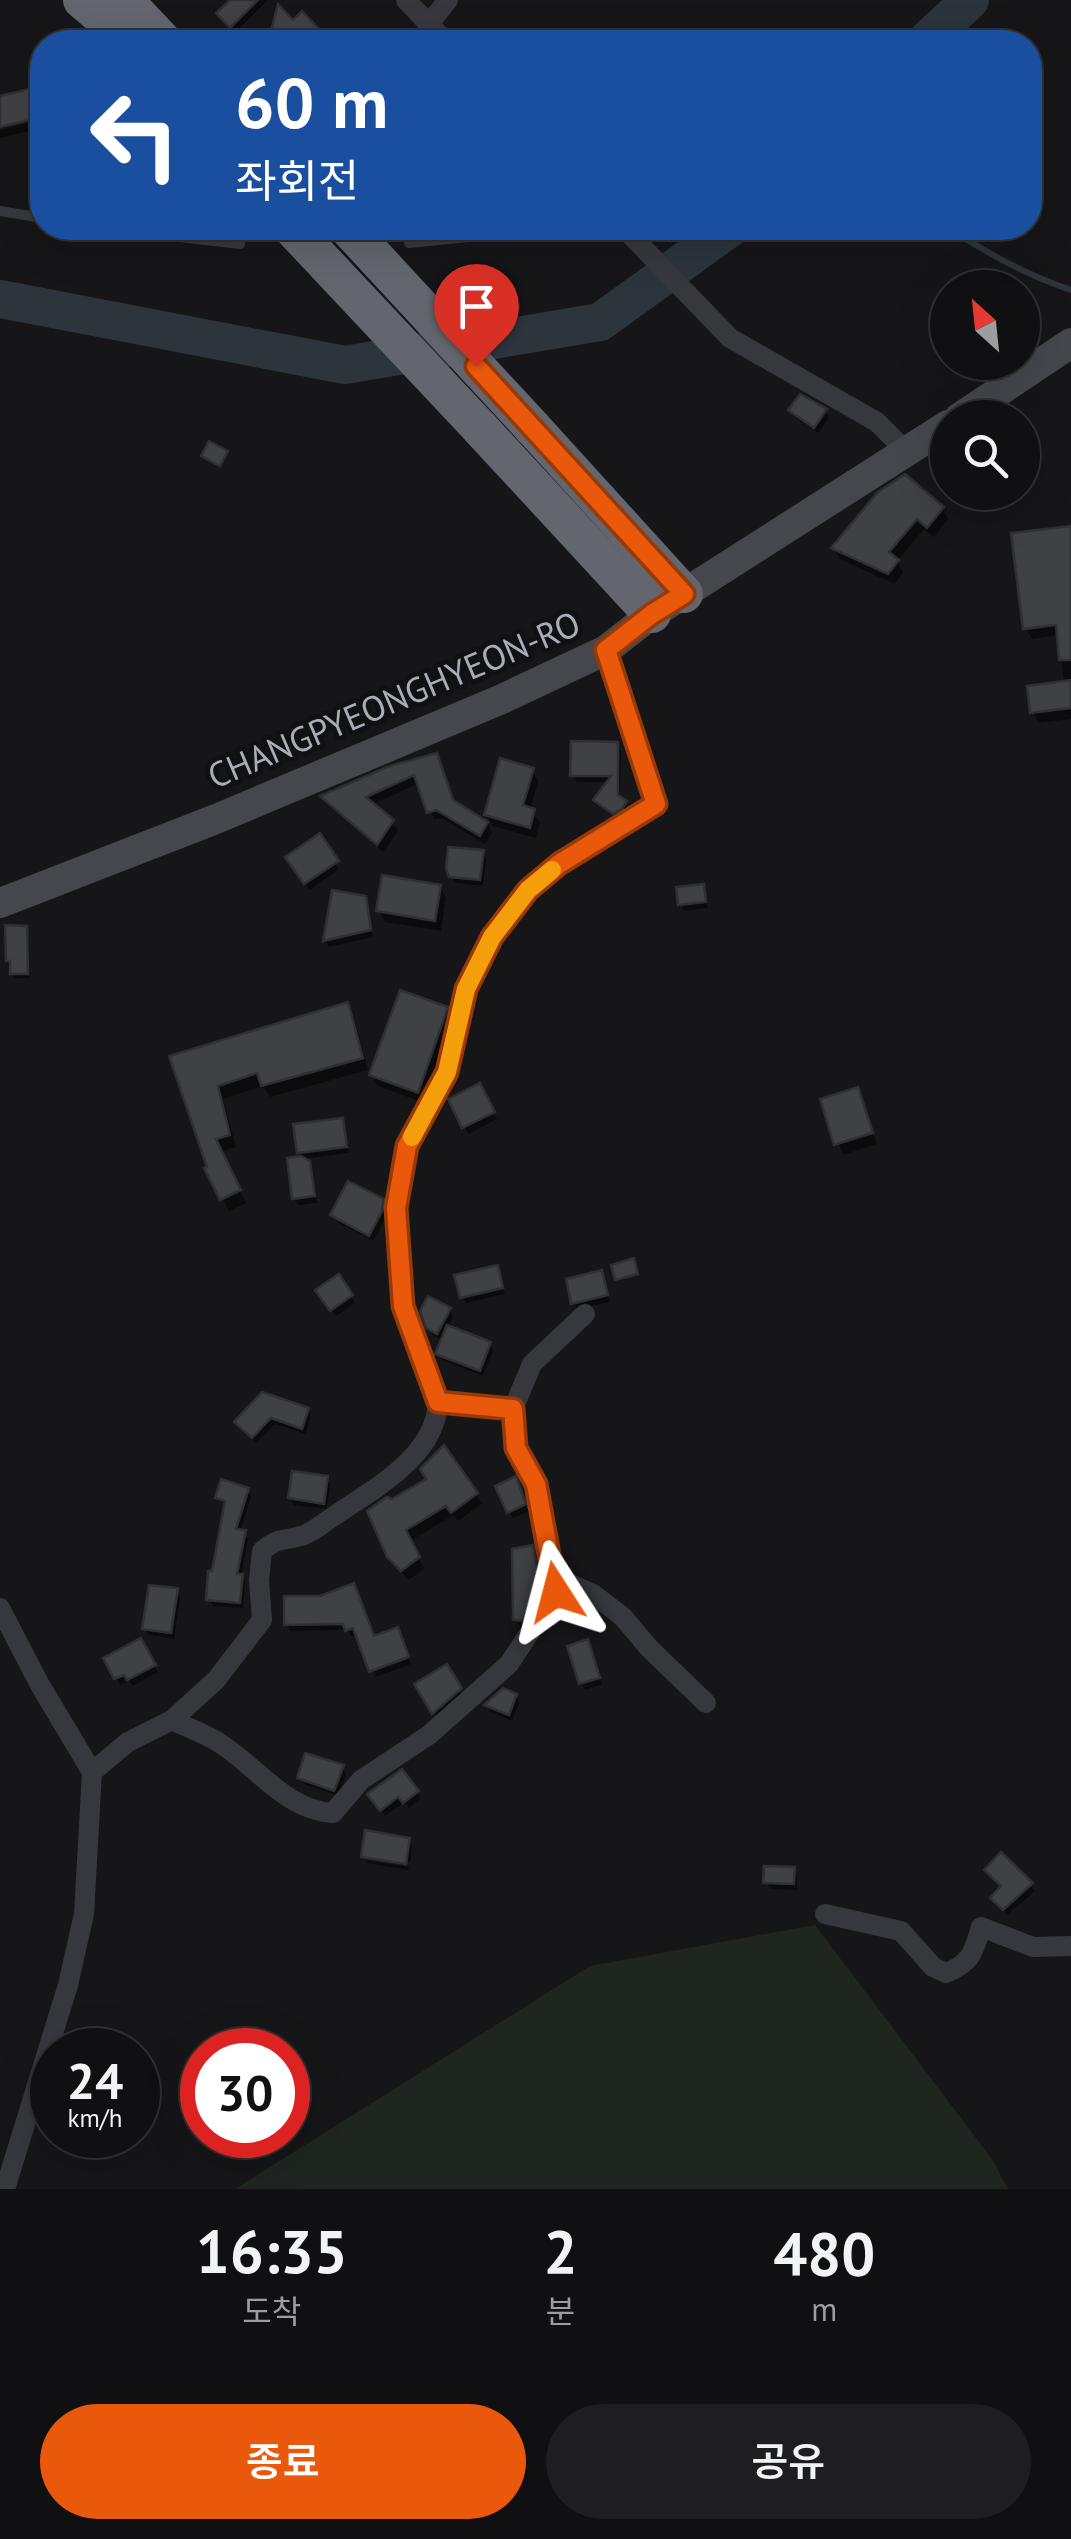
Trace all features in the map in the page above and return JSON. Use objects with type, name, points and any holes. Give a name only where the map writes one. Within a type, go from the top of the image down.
[{"type":"highway","points":[[82,0],[136,24]]},
{"type":"highway","points":[[90,0],[136,24]]},
{"type":"highway","points":[[303,240],[652,614]]},
{"type":"highway","points":[[358,240],[684,594]]},
{"type":"main road","points":[[986,400],[1071,343]]},
{"type":"main road","name":"CHANGPYEONGHYEON-RO","points":[[0,903],[248,805],[485,706],[606,650],[652,614],[930,437]]},
{"type":"street","points":[[406,0],[434,30]]},
{"type":"street","points":[[428,24],[448,0]]},
{"type":"street","points":[[636,240],[730,338],[877,422],[907,452]]},
{"type":"street","points":[[92,1772],[128,1742],[172,1720],[216,1680],[262,1620],[262,1551],[277,1538],[305,1535],[387,1481],[414,1456],[438,1418],[438,1402],[403,1306],[396,1208],[407,1146],[447,1072],[466,989],[492,937],[528,890],[559,864],[656,804],[606,650]]},
{"type":"street","points":[[172,1720],[222,1744],[274,1788],[316,1812],[332,1813],[361,1780],[429,1735],[509,1664],[556,1592],[536,1484],[516,1448],[513,1409],[532,1364],[586,1314]]},
{"type":"street","points":[[438,1402],[513,1409]]},
{"type":"street","points":[[553,1576],[593,1594],[623,1617],[706,1703]]},
{"type":"street","points":[[0,1608],[92,1772],[84,1914],[68,1985],[5,2189]]},
{"type":"street","points":[[825,1914],[901,1932],[933,1967],[946,1973],[964,1966],[974,1955],[981,1927],[1033,1947],[1071,1946]]},
{"type":"lane","points":[[0,211],[30,216]]},
{"type":"lane","points":[[206,240],[240,244]]},
{"type":"lane","points":[[408,243],[437,240]]},
{"type":"shaded area","points":[[815,1925],[992,2159],[1008,2189],[235,2189],[284,2158],[310,2158],[310,2142],[590,1966]]},
{"type":"building","points":[[230,0],[258,0],[230,28],[216,13]]},
{"type":"building","points":[[278,4],[293,20],[302,11],[320,30],[271,30]]},
{"type":"building","points":[[30,89],[30,120],[0,127],[0,96]]},
{"type":"building","points":[[800,394],[827,409],[814,428],[788,410]]},
{"type":"building","points":[[209,441],[228,451],[220,466],[201,456]]},
{"type":"building","points":[[905,474],[930,495],[930,510],[942,510],[927,528],[917,519],[889,552],[899,560],[888,574],[831,548],[878,492]]},
{"type":"building","points":[[1071,526],[1071,660],[1059,660],[1056,625],[1023,629],[1011,533]]},
{"type":"building","points":[[1071,680],[1071,708],[1030,713],[1027,686]]},
{"type":"building","points":[[571,741],[618,742],[618,795],[627,801],[622,809],[613,814],[593,800],[611,776],[570,776]]},
{"type":"building","points":[[437,753],[453,800],[488,822],[480,836],[436,810],[427,813],[414,775],[366,797],[394,820],[377,845],[320,796],[390,766]]},
{"type":"building","points":[[500,758],[534,768],[523,805],[535,809],[530,828],[484,815]]},
{"type":"building","points":[[320,833],[339,861],[304,884],[285,857]]},
{"type":"building","points":[[448,847],[484,850],[480,880],[449,877]]},
{"type":"building","points":[[382,875],[441,885],[435,921],[376,911]]},
{"type":"building","points":[[704,884],[706,902],[678,905],[676,887]]},
{"type":"building","points":[[332,890],[366,896],[371,930],[323,941]]},
{"type":"building","points":[[5,925],[27,926],[28,974],[10,974]]},
{"type":"building","points":[[400,990],[448,1007],[418,1093],[369,1075]]},
{"type":"building","points":[[348,1002],[363,1058],[261,1086],[257,1073],[218,1086],[230,1135],[216,1139],[241,1190],[220,1200],[204,1168],[207,1167],[169,1056]]},
{"type":"building","points":[[480,1083],[495,1112],[462,1128],[448,1099]]},
{"type":"building","points":[[858,1087],[873,1133],[834,1145],[820,1099]]},
{"type":"building","points":[[343,1118],[347,1147],[297,1153],[293,1124]]},
{"type":"building","points":[[301,1156],[310,1161],[315,1196],[292,1199],[287,1158]]},
{"type":"building","points":[[348,1181],[384,1199],[369,1236],[330,1215]]},
{"type":"building","points":[[634,1258],[638,1274],[615,1280],[611,1265]]},
{"type":"building","points":[[498,1265],[503,1288],[460,1298],[454,1275]]},
{"type":"building","points":[[602,1270],[608,1295],[571,1304],[566,1279]]},
{"type":"building","points":[[339,1274],[353,1295],[330,1311],[315,1290]]},
{"type":"building","points":[[428,1296],[451,1308],[437,1334],[426,1328],[420,1311]]},
{"type":"building","points":[[447,1325],[491,1342],[480,1371],[435,1354]]},
{"type":"building","points":[[262,1392],[309,1408],[302,1429],[271,1418],[252,1438],[234,1422]]},
{"type":"building","points":[[444,1445],[478,1493],[451,1513],[446,1506],[406,1530],[420,1557],[401,1571],[387,1557],[367,1511],[426,1479],[420,1469]]},
{"type":"building","points":[[292,1471],[328,1476],[324,1504],[288,1498]]},
{"type":"building","points":[[516,1476],[526,1504],[507,1513],[495,1486]]},
{"type":"building","points":[[221,1479],[249,1488],[236,1529],[246,1530],[237,1574],[243,1574],[240,1603],[206,1600],[208,1571],[212,1571],[225,1501],[215,1498]]},
{"type":"building","points":[[533,1545],[541,1590],[521,1621],[513,1620],[512,1549]]},
{"type":"building","points":[[354,1583],[374,1636],[398,1627],[409,1657],[369,1672],[353,1628],[345,1631],[343,1624],[284,1625],[284,1596],[320,1596]]},
{"type":"building","points":[[149,1585],[178,1588],[171,1633],[142,1629]]},
{"type":"building","points":[[141,1638],[156,1665],[127,1680],[124,1675],[114,1679],[103,1658]]},
{"type":"building","points":[[588,1639],[600,1678],[579,1684],[567,1646]]},
{"type":"building","points":[[447,1664],[462,1688],[432,1714],[414,1684]]},
{"type":"building","points":[[503,1688],[517,1694],[509,1715],[484,1705]]},
{"type":"building","points":[[305,1753],[344,1765],[334,1791],[297,1778]]},
{"type":"building","points":[[402,1769],[419,1791],[403,1803],[398,1797],[380,1811],[367,1794]]},
{"type":"building","points":[[365,1830],[410,1838],[406,1864],[361,1857]]},
{"type":"building","points":[[1001,1852],[1033,1883],[1003,1910],[990,1898],[1001,1886],[984,1870]]},
{"type":"building","points":[[764,1866],[795,1867],[794,1884],[763,1883]]},
{"type":"waterway","points":[[938,30],[970,0]]},
{"type":"waterway","points":[[0,299],[345,365],[600,322],[713,240]]},
{"type":"waterway","points":[[968,240],[1008,263],[1071,290]]},
{"type":"slow traffic","points":[[412,1137],[447,1072],[466,989],[492,937],[528,890],[552,870]]},
{"type":"route","points":[[476,366],[684,594],[606,650],[656,804],[559,864],[528,890],[492,937],[466,989],[447,1072],[407,1146],[396,1208],[403,1306],[438,1402],[513,1409],[516,1448],[536,1484],[556,1592]]}]
